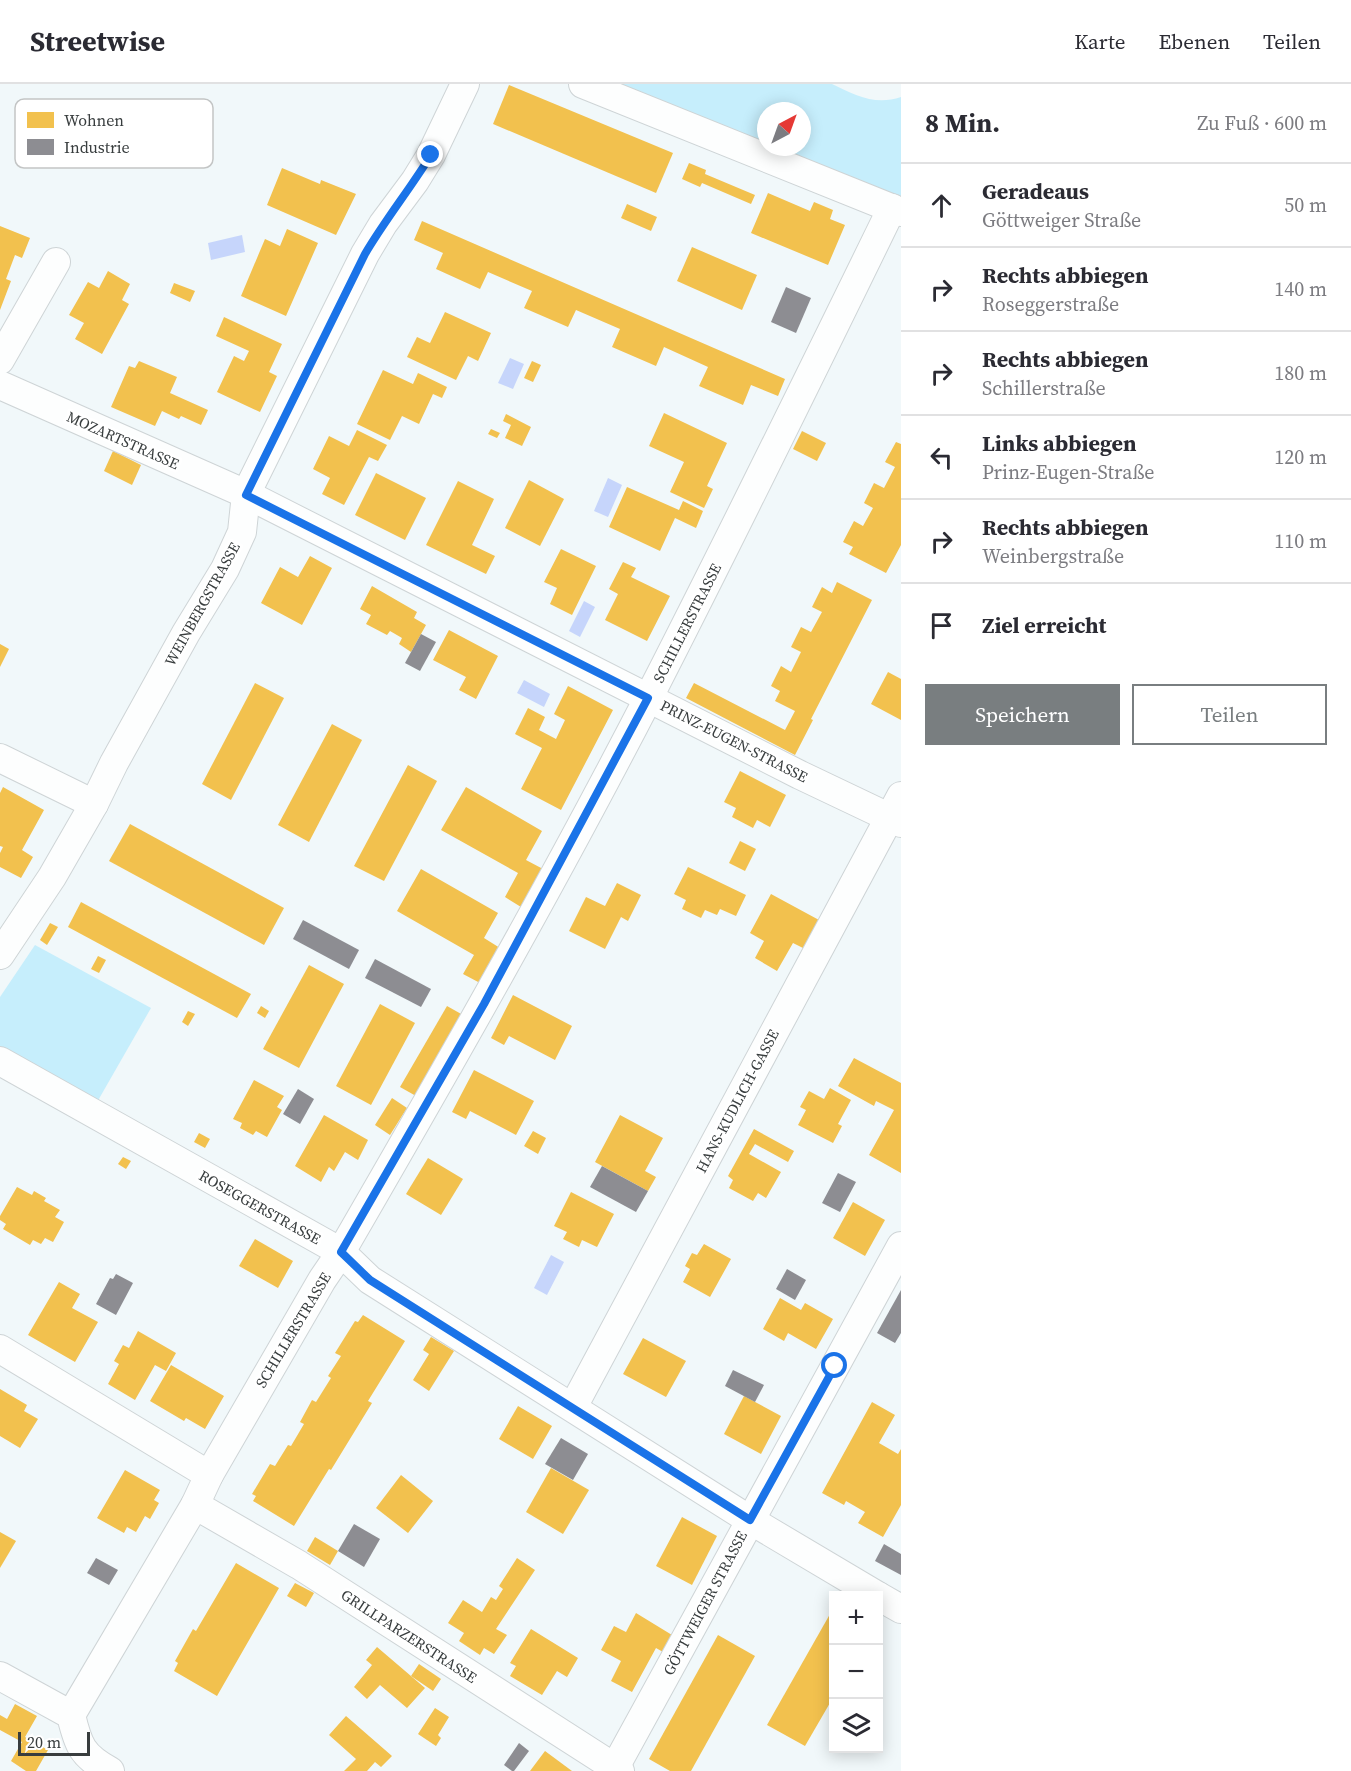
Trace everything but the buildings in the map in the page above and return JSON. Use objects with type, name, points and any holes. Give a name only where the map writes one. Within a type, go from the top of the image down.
[{"type":"street","name":"WEINBERGSTRASSE","points":[[0,955],[52,877],[94,804],[180,643],[225,569],[242,532],[246,495],[365,254],[382,224],[416,181],[465,84]]},
{"type":"street","points":[[583,84],[896,210]]},
{"type":"street","name":"SCHILLERSTRASSE","points":[[71,1715],[195,1505],[208,1475],[322,1280],[341,1252],[484,1004],[648,698],[896,210]]},
{"type":"street","points":[[0,360],[56,262]]},
{"type":"street","name":"MOZARTSTRASSE","points":[[0,385],[246,495]]},
{"type":"street","name":"PRINZ-EUGEN-STRASSE","points":[[246,495],[800,775],[897,812]]},
{"type":"street","points":[[0,758],[94,804]]},
{"type":"street","name":"HANS-KUDLICH-GASSE","points":[[573,1407],[897,812]]},
{"type":"street","name":"ROSEGGERSTRASSE","points":[[0,1061],[341,1252],[370,1280],[750,1520],[870,1591]]},
{"type":"street","name":"GÖTTWEIGER STRASSE","points":[[616,1770],[901,1246]]},
{"type":"street","points":[[0,1349],[208,1475]]},
{"type":"street","name":"GRILLPARZERSTRASSE","points":[[195,1505],[298,1565],[616,1770]]},
{"type":"street","name":"ROSEGGERSTRASSE","points":[[883,1599],[901,1609]]},
{"type":"street","points":[[0,1676],[71,1715],[78,1743],[94,1762],[110,1771]]},
{"type":"shaded area","points":[[601,84],[832,84],[874,100],[901,97],[901,195],[898,202],[782,156],[811,156],[811,102],[757,102],[757,146]]},
{"type":"shaded area","points":[[242,235],[245,252],[211,260],[208,243]]},
{"type":"shaded area","points":[[510,358],[524,364],[513,389],[498,383]]},
{"type":"shaded area","points":[[608,478],[622,485],[608,517],[594,511]]},
{"type":"shaded area","points":[[584,601],[595,607],[580,637],[569,631]]},
{"type":"shaded area","points":[[524,680],[550,694],[544,707],[517,693]]},
{"type":"shaded area","points":[[35,945],[151,1008],[96,1104],[0,1050],[0,997]]},
{"type":"shaded area","points":[[551,1255],[564,1262],[547,1295],[534,1288]]},
{"type":"route","points":[[431,155],[416,181],[382,224],[365,254],[246,495],[648,698],[484,1004],[341,1252],[370,1280],[750,1520],[835,1366]]}]
